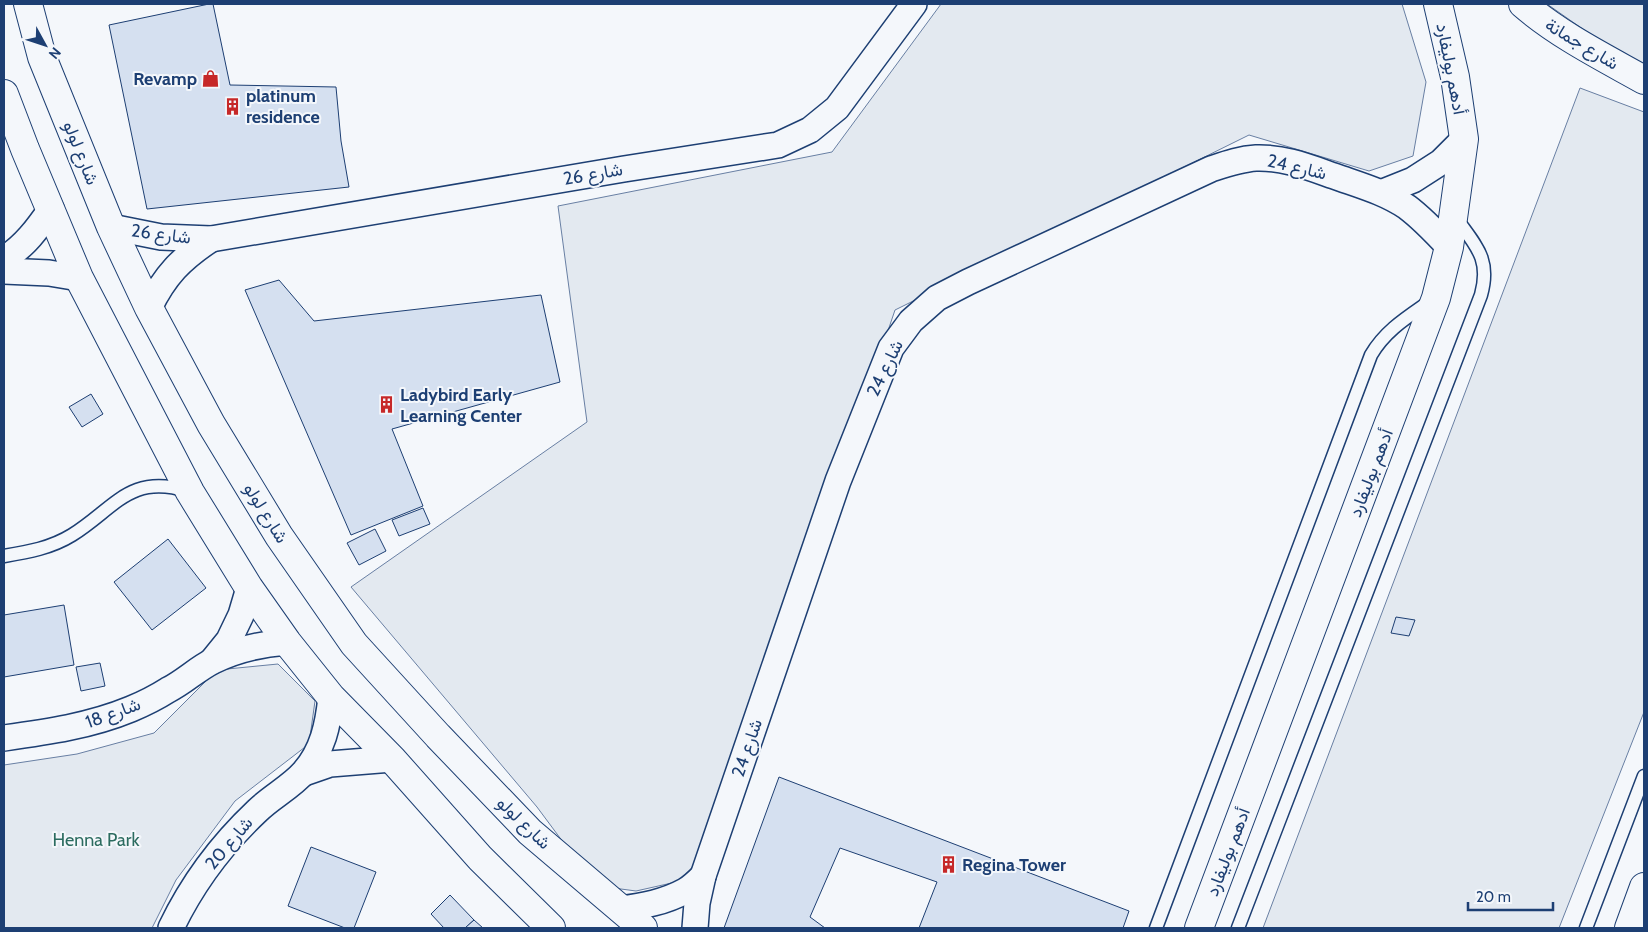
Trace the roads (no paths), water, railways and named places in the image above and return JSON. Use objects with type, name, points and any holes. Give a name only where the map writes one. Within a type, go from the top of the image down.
[{"type":"street","name":"شارع لولو","points":[[28,4],[42,57],[112,227],[150,308],[211,424],[279,536],[354,644],[438,736],[530,832],[643,928]]},
{"type":"street","name":"شارع 26","points":[[112,227],[161,237],[211,239],[604,172],[778,145],[810,130],[837,108],[914,4]]},
{"type":"street","name":"أدهم بوليفارد","points":[[1199,928],[1436,298],[1449,247],[1464,139],[1455,76],[1438,4]]},
{"type":"street","name":"شارع جمانة","points":[[1523,4],[1538,17],[1594,53],[1644,80]]},
{"type":"street","points":[[4,94],[25,149],[80,278],[190,492],[249,588],[287,642],[331,698],[392,759],[480,858],[551,928]]},
{"type":"street","points":[[1383,192],[1414,180],[1441,162],[1464,139]]},
{"type":"street","name":"شارع 24","points":[[695,928],[697,903],[704,876],[838,480],[891,348],[911,320],[938,298],[968,282],[1211,169],[1233,161],[1256,158],[1280,159],[1383,192],[1408,208],[1430,226],[1449,247]]},
{"type":"street","points":[[4,260],[34,234],[51,209]]},
{"type":"street","name":"شارع 26","points":[[150,308],[160,287],[174,268],[191,252],[211,239]]},
{"type":"street","points":[[4,270],[49,273],[80,278]]},
{"type":"street","name":"شارع 18","points":[[212,662],[229,640],[241,615],[249,588]]},
{"type":"street","name":"شارع 18","points":[[4,738],[53,731],[93,722],[132,709],[168,690],[212,662],[236,651],[261,644],[287,642]]},
{"type":"street","name":"شارع 20","points":[[171,928],[183,903],[217,854],[257,810],[304,773],[319,750],[328,724],[331,698]]},
{"type":"street","name":"شارع 20","points":[[304,773],[330,764],[392,759]]},
{"type":"street","points":[[620,909],[643,906],[665,900],[686,890],[704,876]]},
{"type":"street","points":[[1629,928],[1644,888]]},
{"type":"lane","points":[[1238,928],[1485,282],[1485,268],[1482,255],[1453,214]]},
{"type":"lane","points":[[1156,928],[1371,355],[1377,344],[1394,326],[1436,298]]},
{"type":"lane","points":[[4,556],[41,549],[58,543],[133,491],[152,486],[171,486],[190,492]]},
{"type":"lane","points":[[1586,928],[1644,776]]},
{"type":"place","name":"Revamp","points":[[211,79]]},
{"type":"place","name":"platinum residence","points":[[232,106]]},
{"type":"place","name":"Ladybird Early Learning Center","points":[[386,405]]},
{"type":"place","name":"Regina Tower","points":[[948,865]]},
{"type":"park label","name":"Henna Park","points":[[96,840]]}]
